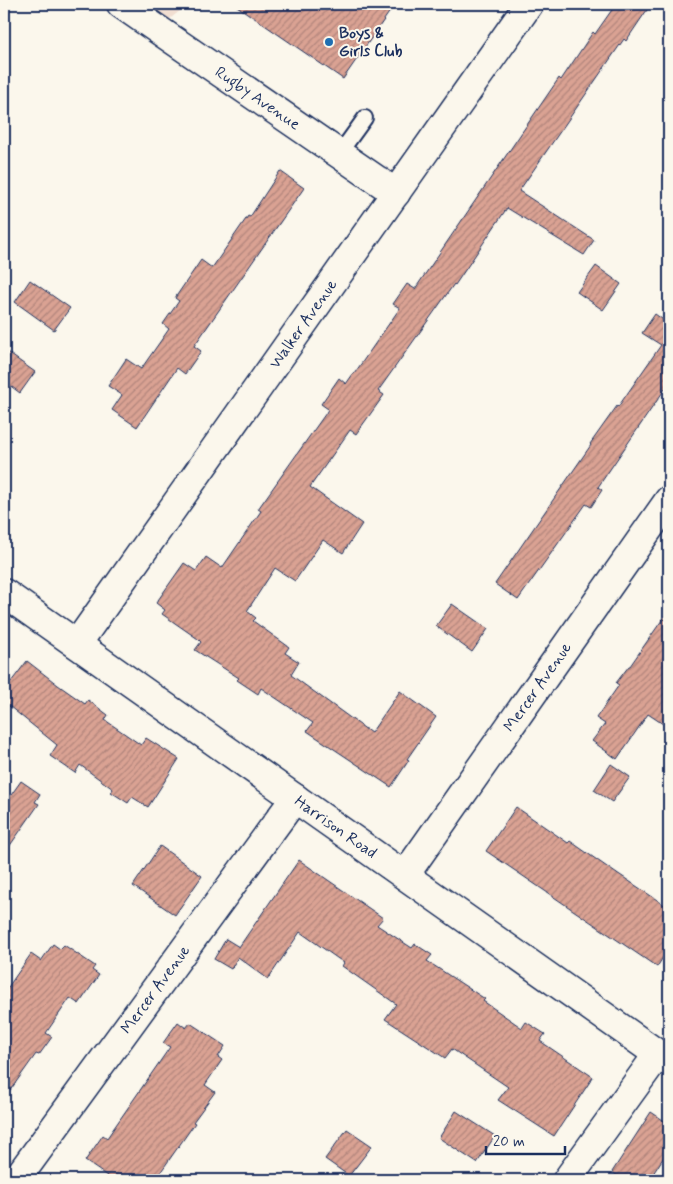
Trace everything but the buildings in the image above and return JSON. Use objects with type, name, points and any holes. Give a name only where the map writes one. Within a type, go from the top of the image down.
[{"type":"street","name":"Rugby Avenue","points":[[121,4],[396,192]]},
{"type":"street","name":"Walker Avenue","points":[[77,644],[529,4]]},
{"type":"street","name":"Mercer Avenue","points":[[405,875],[669,500]]},
{"type":"street","name":"Harrison Road","points":[[4,593],[664,1058]]},
{"type":"street","name":"Mercer Avenue","points":[[16,1180],[296,798]]},
{"type":"street","points":[[567,1180],[664,1058]]},
{"type":"lane","points":[[339,154],[365,118]]},
{"type":"shaded area","points":[[140,4],[189,4],[167,21]]},
{"type":"place","name":"Boys & Girls Club","points":[[329,42]]}]
